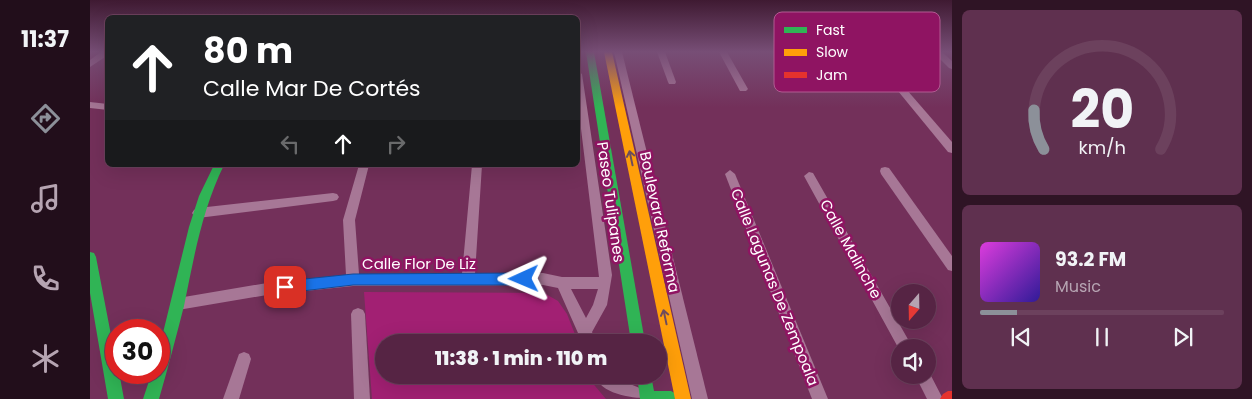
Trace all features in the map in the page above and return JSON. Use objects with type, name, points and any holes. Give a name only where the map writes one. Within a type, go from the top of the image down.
[{"type":"main road","points":[[593,71],[637,334]]},
{"type":"main road","name":"Boulevard Reforma","points":[[612,71],[683,399]]},
{"type":"main road","points":[[151,399],[178,304],[204,192],[218,167]]},
{"type":"main road","points":[[90,258],[116,399]]},
{"type":"main road","points":[[646,384],[648,398],[671,399]]},
{"type":"street","points":[[622,71],[700,399]]},
{"type":"street","points":[[668,71],[672,82]]},
{"type":"street","points":[[733,71],[743,89]]},
{"type":"street","points":[[904,92],[952,149]]},
{"type":"street","name":"Paseo Tulipanes","points":[[580,104],[582,135],[606,275],[600,310],[588,334]]},
{"type":"street","points":[[90,105],[105,107]]},
{"type":"street","points":[[353,280],[349,220],[363,167]]},
{"type":"street","points":[[468,280],[477,167]]},
{"type":"street","points":[[886,171],[952,266]]},
{"type":"street","name":"Calle Lagunas De Zempoala","points":[[730,174],[820,399]]},
{"type":"street","name":"Calle Malinche","points":[[809,176],[901,339]]},
{"type":"street","points":[[198,213],[333,198]]},
{"type":"street","name":"Calle Flor De Liz","points":[[178,304],[268,289],[353,280],[543,279],[562,283],[605,283]]},
{"type":"street","points":[[562,283],[586,334]]},
{"type":"street","points":[[358,314],[362,399]]},
{"type":"street","points":[[231,399],[244,359]]},
{"type":"street","points":[[612,384],[648,398]]},
{"type":"street","points":[[927,384],[936,399]]},
{"type":"shaded area","points":[[364,292],[544,293],[558,301],[567,314],[575,334],[375,334],[375,384],[593,384],[606,399],[372,399]]},
{"type":"traffic: fast","points":[[593,71],[637,334]]},
{"type":"traffic: fast","points":[[151,399],[170,332],[195,227],[211,180],[218,167]]},
{"type":"traffic: fast","points":[[90,257],[116,399]]},
{"type":"traffic: fast","points":[[646,384],[648,399]]},
{"type":"traffic: fast","points":[[647,398],[671,399]]},
{"type":"traffic: slow","points":[[612,71],[683,399]]},
{"type":"route","points":[[285,287],[353,280],[524,279]]}]
